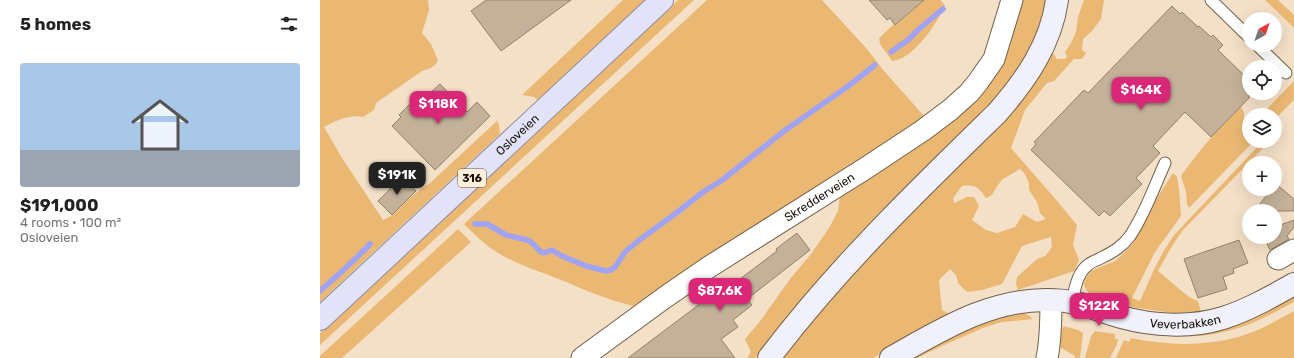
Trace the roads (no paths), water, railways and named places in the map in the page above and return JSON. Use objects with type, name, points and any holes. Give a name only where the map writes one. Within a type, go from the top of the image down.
[{"type":"main road","name":"Osloveien","points":[[320,319],[662,0]]},
{"type":"street","name":"Skredderveien","points":[[582,358],[703,271],[866,168],[922,131],[950,110],[973,88],[994,59],[1012,0]]},
{"type":"street","points":[[769,358],[785,337],[875,234],[998,113],[1012,96],[1041,53],[1057,0]]},
{"type":"street","name":"Veverbakken","points":[[891,358],[948,325],[989,309],[1035,300],[1062,300],[1096,308],[1121,317],[1142,322],[1157,324],[1189,324],[1221,318],[1247,309],[1294,284]]},
{"type":"street","points":[[1047,358],[1050,334],[1062,300]]},
{"type":"lane","points":[[1211,0],[1242,30]]},
{"type":"lane","points":[[1264,52],[1286,73]]},
{"type":"lane","points":[[1062,300],[1075,286],[1088,264],[1114,252],[1130,235],[1143,214],[1165,163]]},
{"type":"waterway","points":[[891,52],[908,40],[943,9]]},
{"type":"waterway","points":[[475,224],[487,224],[506,235],[527,240],[541,252],[544,253],[552,250],[586,266],[606,271],[611,270],[615,267],[625,252],[638,241],[703,192],[721,181],[784,131],[847,87],[875,65]]},
{"type":"waterway","points":[[320,291],[370,244]]}]
